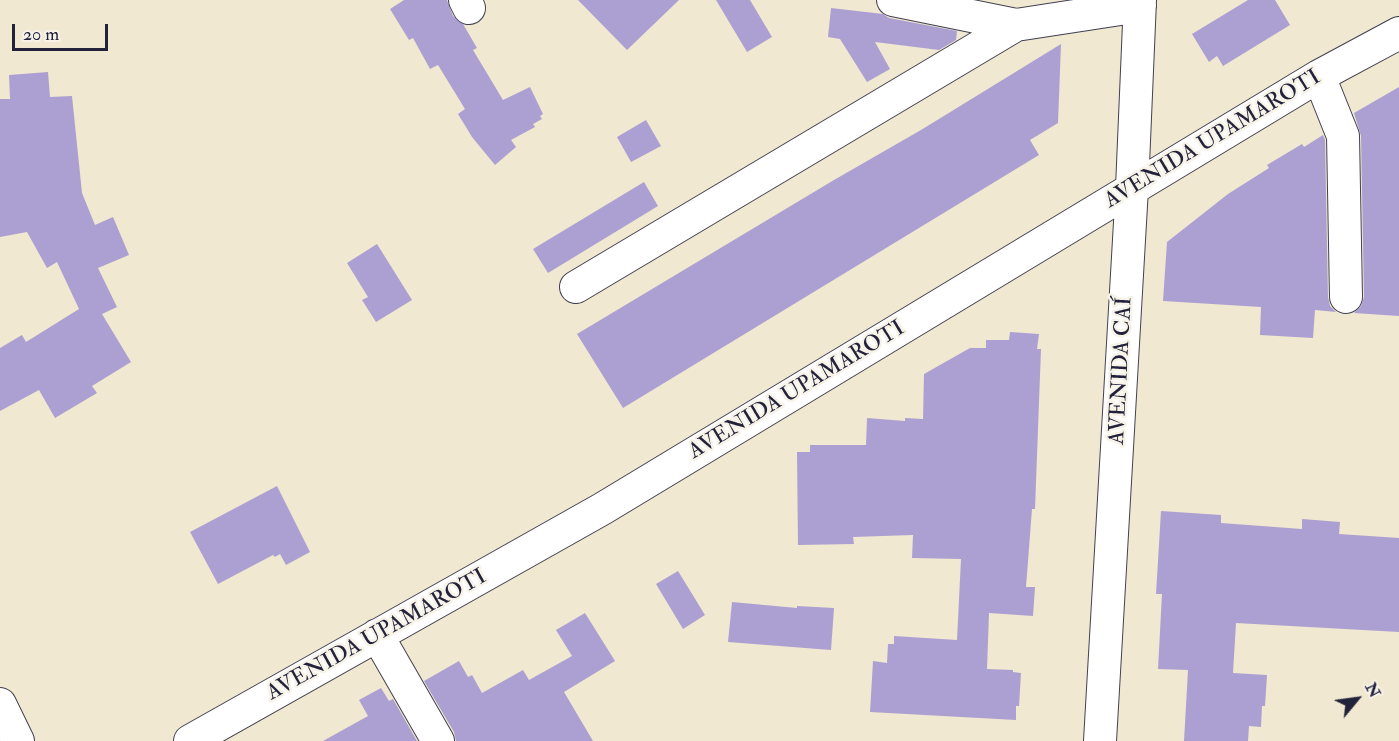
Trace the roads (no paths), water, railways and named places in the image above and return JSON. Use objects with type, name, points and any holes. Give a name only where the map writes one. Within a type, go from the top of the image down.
[{"type":"street","points":[[893,0],[1016,25]]},
{"type":"street","points":[[576,287],[1016,25],[1140,3]]},
{"type":"street","name":"AVENIDA CAÍ","points":[[1100,741],[1132,188],[1140,3]]},
{"type":"street","name":"AVENIDA UPAMAROTI","points":[[190,741],[602,509],[1319,76],[1399,33]]},
{"type":"street","points":[[1319,76],[1343,136],[1346,297]]},
{"type":"street","points":[[377,635],[438,741]]},
{"type":"street","points":[[0,704],[18,741]]}]
